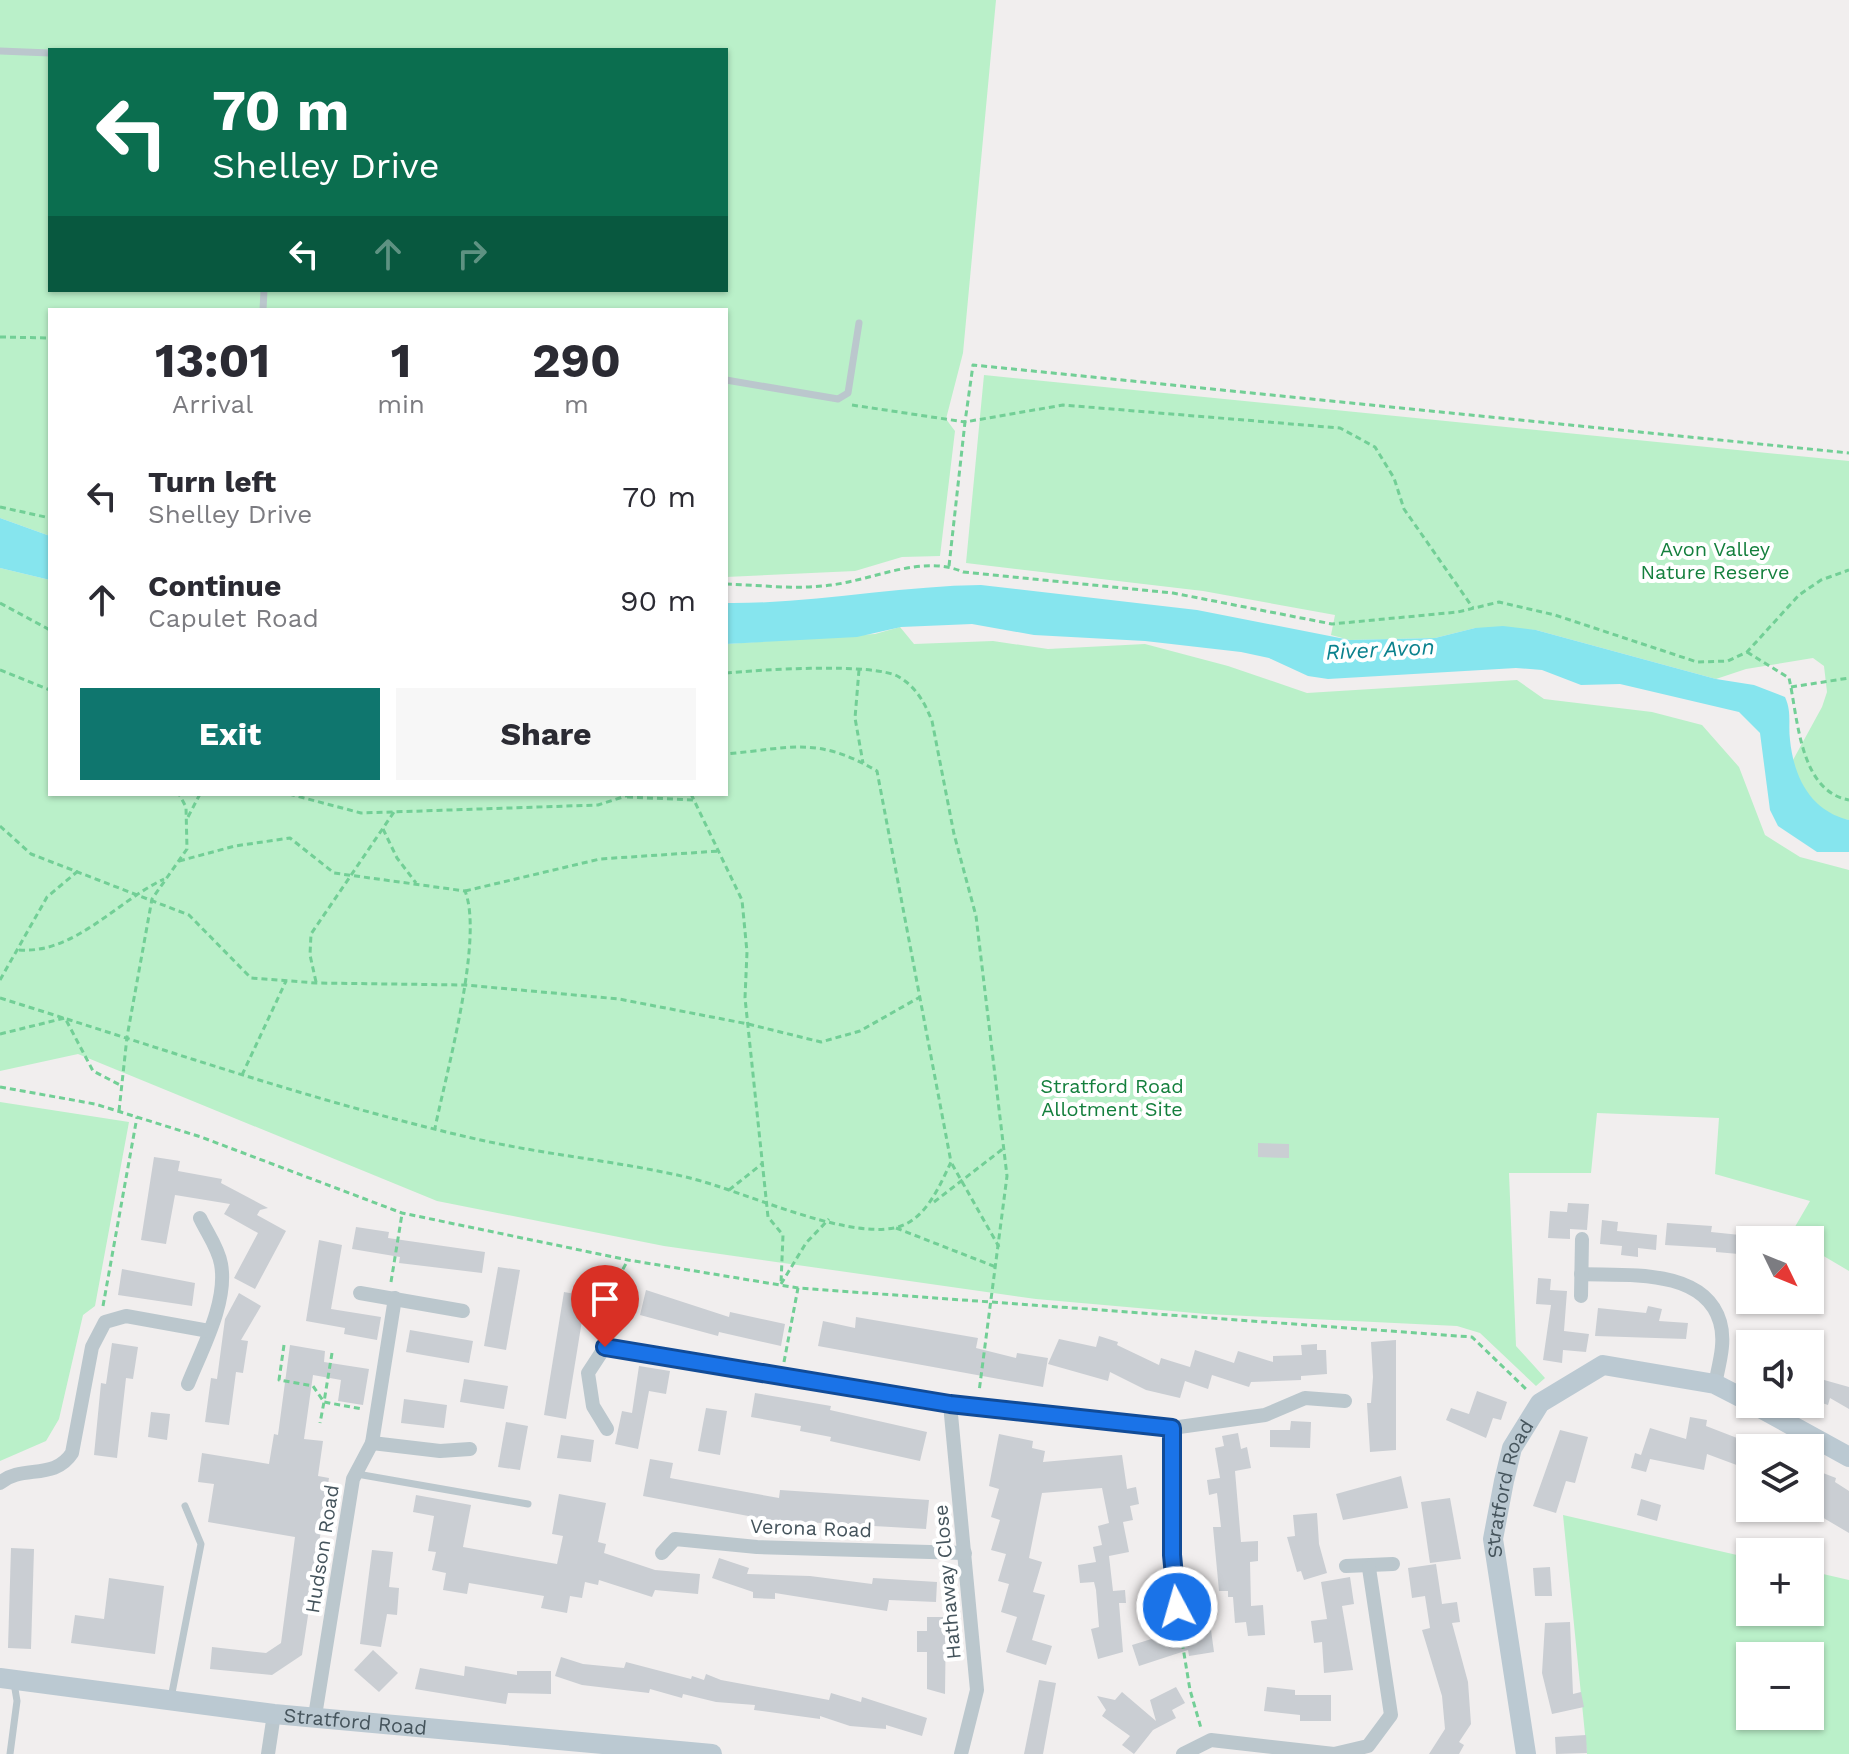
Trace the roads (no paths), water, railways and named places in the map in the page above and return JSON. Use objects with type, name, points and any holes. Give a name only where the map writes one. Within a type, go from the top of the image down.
[{"type":"street","points":[[188,1384],[209,1331],[222,1266],[200,1218]]},
{"type":"street","points":[[1581,1296],[1582,1239]]},
{"type":"street","points":[[1581,1274],[1659,1277],[1699,1291],[1720,1320],[1722,1346],[1715,1384]]},
{"type":"street","points":[[607,1429],[593,1406],[588,1373],[605,1347],[611,1290]]},
{"type":"street","points":[[360,1293],[463,1311]]},
{"type":"street","name":"Hudson Road","points":[[315,1716],[356,1474],[372,1443],[391,1298]]},
{"type":"street","points":[[0,1483],[19,1472],[51,1470],[61,1466],[72,1453],[98,1330],[105,1322],[126,1316],[209,1331]]},
{"type":"street","points":[[605,1347],[950,1404],[1172,1428],[1265,1415],[1305,1398],[1345,1401]]},
{"type":"street","name":"Stratford Road","points":[[1526,1754],[1493,1539],[1512,1448],[1540,1403],[1603,1365],[1715,1384],[1736,1395]]},
{"type":"street","name":"Hathaway Close","points":[[950,1404],[977,1690],[961,1754]]},
{"type":"street","name":"Stratford Road","points":[[1778,1418],[1849,1457]]},
{"type":"street","points":[[1172,1428],[1172,1555],[1177,1607]]},
{"type":"street","points":[[372,1443],[440,1451],[470,1449]]},
{"type":"street","name":"Verona Road","points":[[662,1553],[675,1539],[757,1547],[965,1553]]},
{"type":"street","points":[[1346,1566],[1369,1568],[1393,1564]]},
{"type":"street","points":[[1183,1754],[1211,1740],[1334,1754],[1368,1746],[1391,1715],[1369,1568]]},
{"type":"street","name":"Stratford Road","points":[[7,1679],[274,1714],[638,1751],[712,1754]]},
{"type":"street","points":[[268,1754],[274,1714]]},
{"type":"lane","points":[[0,51],[48,53]]},
{"type":"lane","points":[[728,380],[838,399],[848,393],[853,380],[859,323]]},
{"type":"lane","points":[[356,1474],[528,1504]]},
{"type":"lane","points":[[171,1700],[201,1544],[185,1506]]},
{"type":"lane","points":[[7,1679],[17,1701],[10,1754]]},
{"type":"water","points":[[0,518],[48,535],[48,580],[0,568]]},
{"type":"water","name":"River Avon","points":[[981,585],[1197,610],[1350,640],[1435,638],[1475,628],[1503,626],[1536,630],[1716,679],[1754,685],[1785,697],[1792,754],[1800,780],[1824,809],[1849,820],[1849,852],[1817,852],[1778,826],[1770,810],[1760,733],[1739,712],[1620,684],[1581,685],[1542,670],[1516,668],[1328,679],[1308,676],[1269,658],[1241,652],[1145,641],[1034,635],[972,624],[901,627],[857,637],[728,644],[728,603],[790,601]]},
{"type":"park label","name":"Avon Valley Nature Reserve","points":[[1715,560]]},
{"type":"park label","name":"Stratford Road Allotment Site","points":[[1112,1098]]}]
